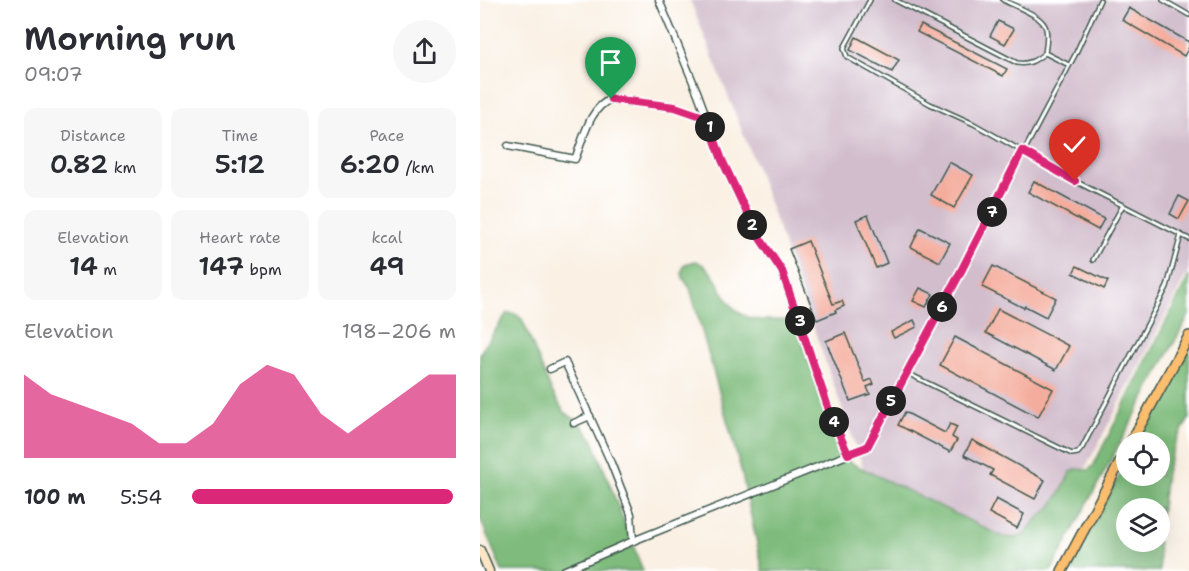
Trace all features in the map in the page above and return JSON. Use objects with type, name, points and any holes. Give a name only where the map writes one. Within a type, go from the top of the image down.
[{"type":"main road","points":[[1136,432],[1189,336]]},
{"type":"main road","points":[[1062,571],[1116,470]]},
{"type":"main road","points":[[480,550],[489,571]]},
{"type":"street","points":[[659,0],[722,160],[757,234],[782,271],[830,413],[848,454]]},
{"type":"street","points":[[508,146],[576,159],[594,112],[602,103],[611,99],[675,107],[707,118]]},
{"type":"street","points":[[550,369],[565,362],[632,514],[633,541]]},
{"type":"street","points":[[574,423],[590,416]]},
{"type":"street","points":[[563,571],[867,447]]},
{"type":"lane","points":[[870,0],[844,48],[848,57],[930,104],[974,124],[1189,239]]},
{"type":"lane","points":[[895,0],[1017,63],[1033,62],[1046,53]]},
{"type":"lane","points":[[1003,0],[1039,18],[1045,24],[1046,53]]},
{"type":"lane","points":[[867,447],[1069,65],[1100,0]]},
{"type":"lane","points":[[1163,0],[1189,15]]},
{"type":"lane","points":[[1046,53],[1069,65]]},
{"type":"lane","points":[[1093,260],[1123,205]]},
{"type":"lane","points":[[907,373],[1072,454],[1077,453],[1082,448],[1167,287],[1181,235]]},
{"type":"shaded area","points":[[690,0],[1189,0],[1189,270],[1033,569],[864,470],[756,166]]},
{"type":"green space","points":[[696,261],[705,267],[734,308],[743,315],[758,320],[792,320],[797,327],[841,455],[851,463],[1003,537],[1015,538],[1024,535],[1050,508],[1070,473],[1076,469],[1088,470],[1093,466],[1189,276],[1189,315],[1126,432],[1116,432],[1116,450],[1051,571],[763,571],[741,470],[690,288],[683,276],[682,271],[685,264]]},
{"type":"green space","points":[[507,313],[515,314],[522,319],[551,390],[564,412],[578,421],[592,438],[643,571],[502,571],[480,518],[480,353]]},
{"type":"green space","points":[[1189,348],[1189,419],[1176,441],[1170,460],[1170,432],[1143,432]]},
{"type":"green space","points":[[1116,482],[1116,486],[1164,486],[1163,498],[1116,498],[1116,552],[1159,552],[1160,571],[1069,571]]},
{"type":"building","points":[[1129,8],[1189,42],[1184,56],[1122,20]]},
{"type":"building","points":[[998,21],[1014,29],[1005,44],[990,36]]},
{"type":"building","points":[[921,25],[1007,69],[1003,76],[917,32]]},
{"type":"building","points":[[856,37],[899,60],[892,72],[850,50]]},
{"type":"building","points":[[949,162],[973,175],[954,208],[931,195]]},
{"type":"building","points":[[1034,181],[1104,219],[1098,230],[1028,192]]},
{"type":"building","points":[[1179,196],[1189,201],[1179,219],[1170,214]]},
{"type":"building","points":[[868,215],[887,263],[876,268],[856,220]]},
{"type":"building","points":[[920,228],[950,243],[940,262],[911,247]]},
{"type":"building","points":[[808,241],[833,304],[842,301],[844,306],[817,320],[789,249]]},
{"type":"building","points":[[993,266],[1056,298],[1046,317],[982,287]]},
{"type":"building","points":[[1077,266],[1108,281],[1104,289],[1073,273]]},
{"type":"building","points":[[920,288],[933,294],[926,307],[913,301]]},
{"type":"building","points":[[998,309],[1069,346],[1056,370],[986,333]]},
{"type":"building","points":[[914,320],[917,327],[894,338],[891,332]]},
{"type":"building","points":[[845,333],[865,382],[872,379],[874,384],[867,387],[870,394],[850,401],[826,341]]},
{"type":"building","points":[[955,337],[1053,389],[1038,417],[940,365]]},
{"type":"building","points":[[905,412],[945,433],[950,424],[957,427],[952,437],[957,440],[950,452],[898,425]]},
{"type":"building","points":[[972,440],[1045,480],[1035,499],[990,475],[993,470],[964,455]]},
{"type":"building","points":[[996,499],[1024,514],[1017,528],[989,513]]},
{"type":"route","points":[[611,99],[675,107],[707,118],[722,160],[757,234],[782,271],[830,413],[848,454],[867,447],[1022,151],[1075,181]]}]
